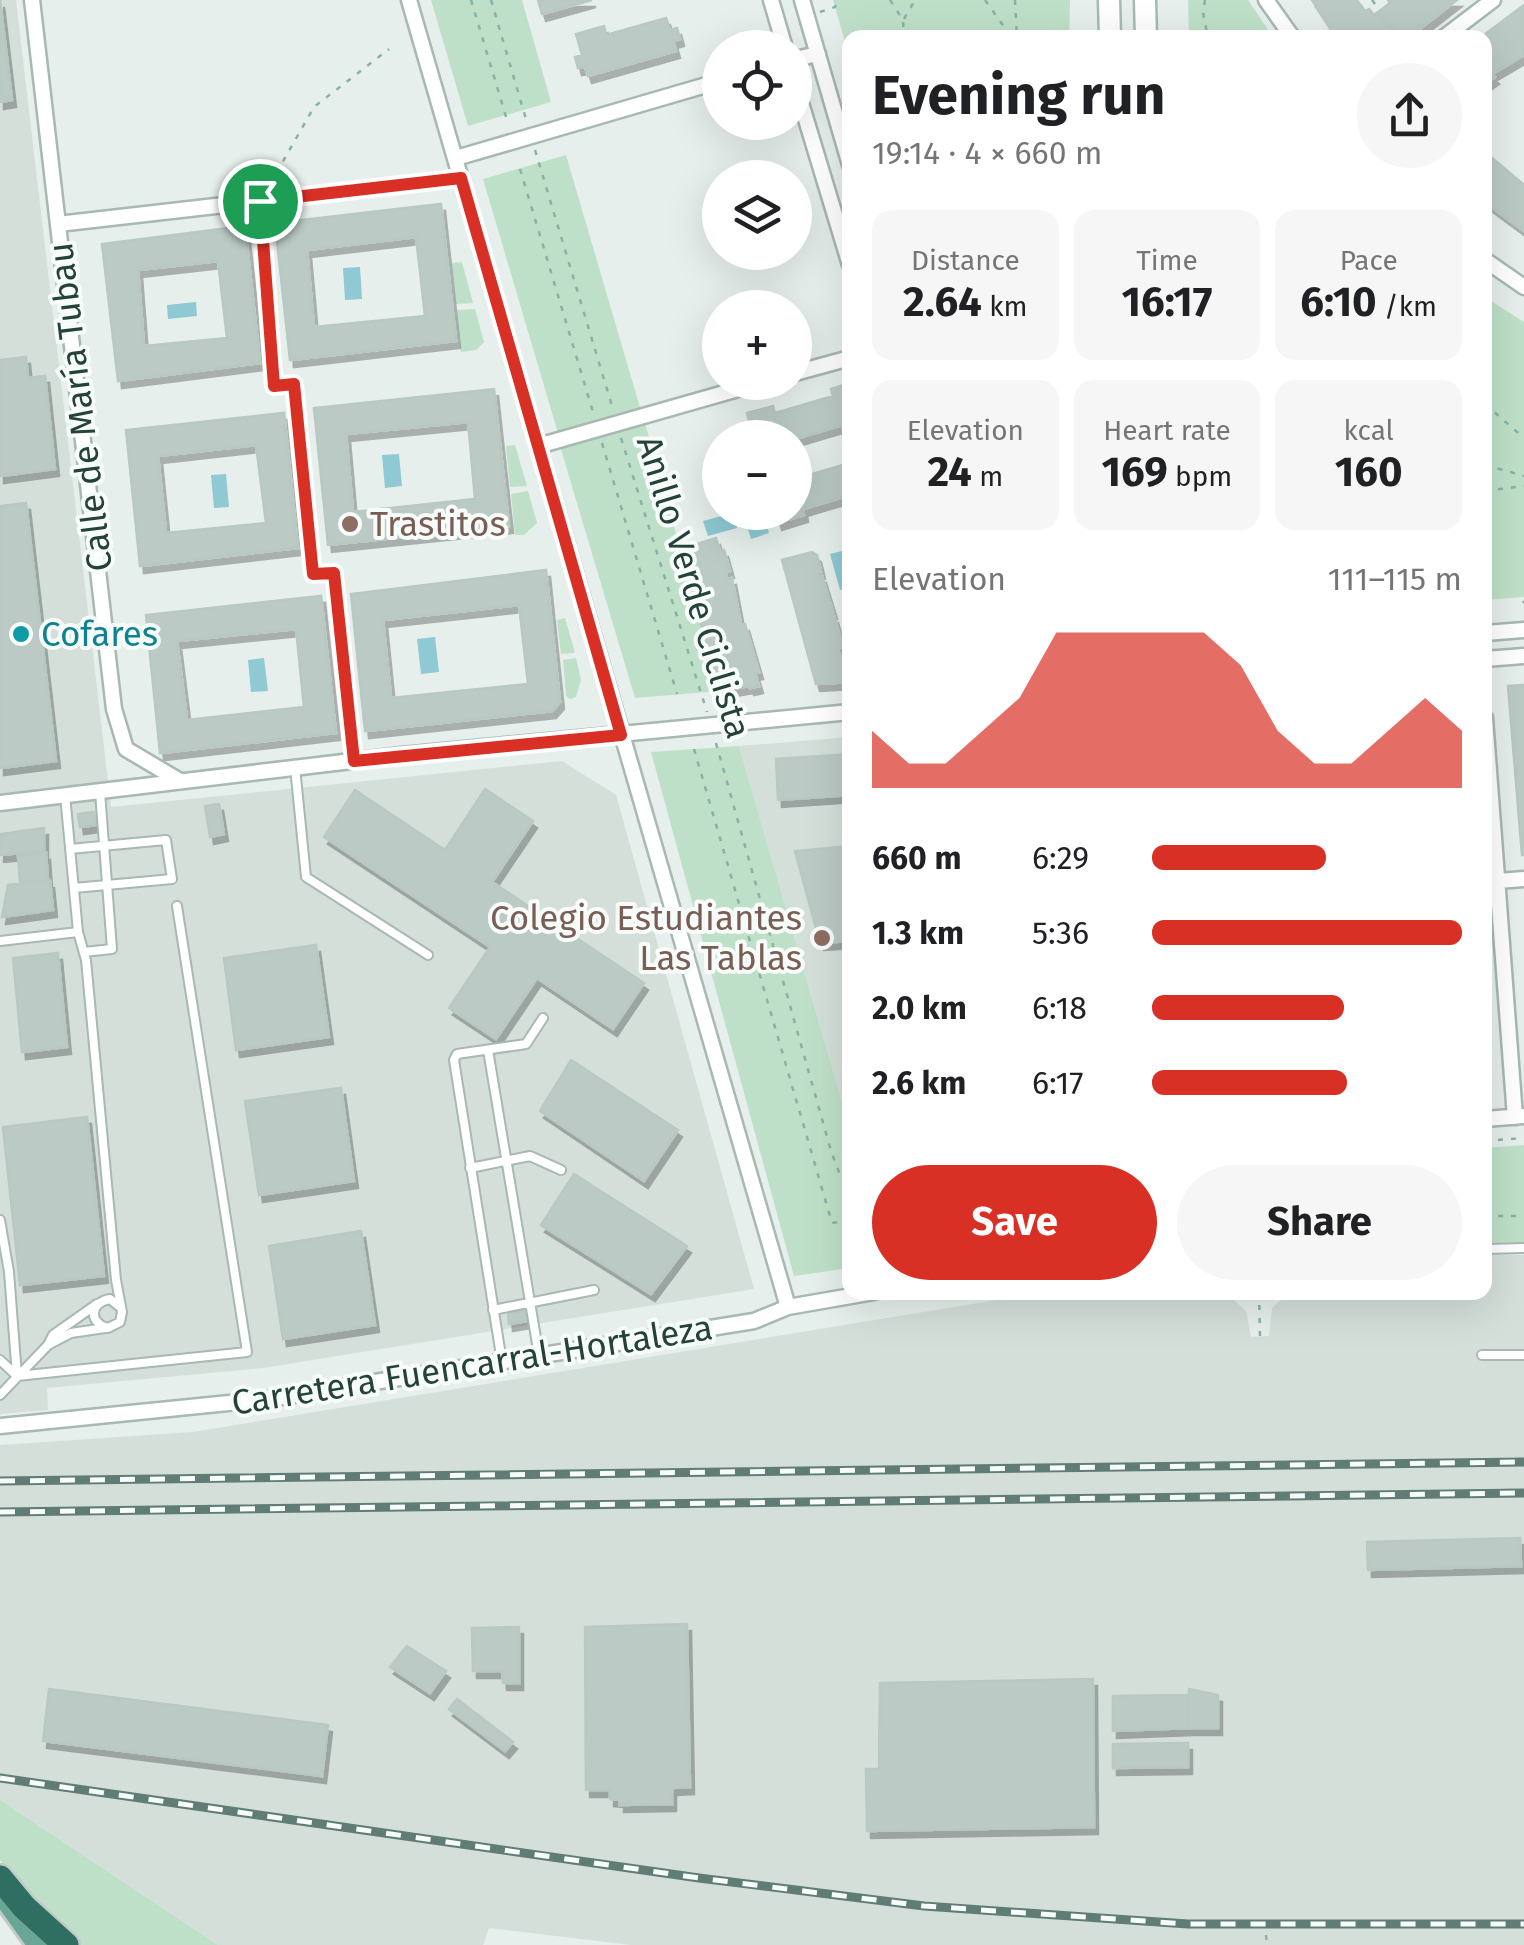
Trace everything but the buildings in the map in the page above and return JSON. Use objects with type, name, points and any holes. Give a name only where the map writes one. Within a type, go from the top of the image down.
[{"type":"highway","points":[[0,1878],[24,1907],[66,1945]]},
{"type":"main road","points":[[0,1890],[40,1945]]},
{"type":"main road","points":[[0,1914],[23,1945]]},
{"type":"street","name":"Calle de María Tubau","points":[[32,0],[116,720],[126,749],[180,781]]},
{"type":"street","points":[[409,0],[788,1307]]},
{"type":"street","points":[[771,0],[780,30]]},
{"type":"street","points":[[802,0],[842,138]]},
{"type":"street","points":[[1110,0],[1110,30]]},
{"type":"street","points":[[1146,0],[1146,30]]},
{"type":"street","points":[[1266,0],[1287,30]]},
{"type":"street","points":[[1454,30],[1493,0]]},
{"type":"street","points":[[812,55],[818,54]]},
{"type":"street","points":[[456,158],[702,86]]},
{"type":"street","points":[[812,139],[842,239]]},
{"type":"street","points":[[58,224],[461,178]]},
{"type":"street","points":[[260,201],[274,386],[294,384],[313,574],[334,573],[354,761]]},
{"type":"street","points":[[1492,265],[1524,286]]},
{"type":"street","points":[[812,369],[842,360]]},
{"type":"street","points":[[538,446],[702,400]]},
{"type":"street","points":[[1492,632],[1524,630]]},
{"type":"street","points":[[1492,658],[1524,656]]},
{"type":"street","points":[[0,803],[295,767],[842,713]]},
{"type":"street","points":[[1492,806],[1519,1117],[1492,1119]]},
{"type":"street","points":[[1498,881],[1524,879]]},
{"type":"street","name":"Carretera Fuencarral-Hortaleza","points":[[0,1426],[268,1399],[754,1322],[788,1307],[842,1298]]},
{"type":"lane","points":[[295,767],[306,877],[428,956]]},
{"type":"lane","points":[[84,952],[112,949],[100,790]]},
{"type":"lane","points":[[48,1345],[72,1333],[108,1328],[120,1322],[121,1308],[65,795]]},
{"type":"lane","points":[[70,850],[166,840],[172,880],[74,888]]},
{"type":"lane","points":[[0,1360],[18,1376],[247,1352],[177,906]]},
{"type":"lane","points":[[0,941],[78,932]]},
{"type":"lane","points":[[502,1362],[454,1060],[456,1054],[526,1044],[543,1018]]},
{"type":"lane","points":[[488,1050],[539,1356]]},
{"type":"lane","points":[[470,1168],[535,1156],[561,1170]]},
{"type":"lane","points":[[0,1220],[18,1376]]},
{"type":"lane","points":[[1492,1249],[1524,1248]]},
{"type":"lane","points":[[110,1299],[116,1280]]},
{"type":"lane","points":[[494,1310],[594,1290]]},
{"type":"lane","points":[[0,1396],[53,1335],[110,1299]]},
{"type":"lane","points":[[110,1299],[121,1308]]},
{"type":"lane","points":[[97,1304],[93,1313],[96,1322],[108,1328]]},
{"type":"lane","points":[[1482,1355],[1524,1355]]},
{"type":"path","points":[[471,0],[507,120]]},
{"type":"path","name":"Anillo Verde Ciclista","points":[[491,0],[711,724],[842,1176]]},
{"type":"path","points":[[835,6],[838,0]]},
{"type":"path","points":[[890,0],[903,20],[904,30]]},
{"type":"path","points":[[903,20],[915,0]]},
{"type":"path","points":[[985,0],[1008,30]]},
{"type":"path","points":[[1014,30],[1015,0]]},
{"type":"path","points":[[1205,0],[1206,30]]},
{"type":"path","points":[[1372,0],[1378,8]]},
{"type":"path","points":[[260,201],[314,107],[389,50]]},
{"type":"path","points":[[520,169],[677,694]]},
{"type":"path","points":[[1492,410],[1524,438]]},
{"type":"path","points":[[1492,467],[1524,476]]},
{"type":"path","points":[[1492,490],[1524,486]]},
{"type":"path","points":[[694,749],[832,1222],[842,1221]]},
{"type":"path","points":[[1492,1071],[1496,1072]]},
{"type":"path","points":[[1492,1140],[1524,1138]]},
{"type":"path","points":[[1492,1216],[1524,1216]]},
{"type":"path","points":[[1260,1300],[1260,1336]]},
{"type":"path","points":[[1266,1935],[1268,1945]]},
{"type":"shaded area","points":[[0,0],[16,0],[111,807],[562,761],[616,795],[754,1289],[263,1368],[47,1388],[48,1410],[0,1414]]},
{"type":"shaded area","name":"Colegio Estudiantes Las Tablas","points":[[842,738],[842,1102],[739,746]]},
{"type":"shaded area","points":[[1492,1255],[1524,1255],[1524,1945],[631,1945],[489,1928],[483,1945],[218,1945],[0,1800],[0,1445],[193,1432],[996,1300],[1234,1300],[1246,1311],[1251,1337],[1269,1336],[1272,1308],[1281,1300],[1492,1300]]},
{"type":"green space","points":[[431,0],[522,0],[551,102],[468,126]]},
{"type":"green space","points":[[833,0],[1070,0],[1069,30],[842,31]]},
{"type":"green space","points":[[1188,0],[1248,0],[1268,30],[1189,30]]},
{"type":"green space","points":[[566,155],[641,411],[558,433],[483,179]]},
{"type":"green space","points":[[462,262],[473,303],[456,304],[452,263]]},
{"type":"green space","points":[[1492,301],[1524,322],[1524,597],[1492,599]]},
{"type":"green space","points":[[475,309],[484,342],[476,350],[461,352],[457,310]]},
{"type":"green space","points":[[645,423],[720,691],[635,698],[560,446]]},
{"type":"green space","points":[[515,445],[527,486],[510,487],[506,446]]},
{"type":"green space","points":[[528,491],[537,523],[524,535],[515,535],[511,494]]},
{"type":"green space","points":[[565,618],[575,653],[561,654],[557,620]]},
{"type":"green space","points":[[576,658],[581,680],[576,697],[570,699],[566,696],[563,660]]},
{"type":"green space","points":[[739,746],[842,1102],[842,1269],[794,1276],[651,752]]},
{"type":"green space","points":[[1524,1145],[1524,1242],[1492,1243],[1492,1147]]},
{"type":"green space","points":[[0,1800],[218,1945],[54,1945],[0,1860]]},
{"type":"water","points":[[360,267],[362,299],[345,300],[343,268]]},
{"type":"water","points":[[196,302],[197,316],[168,319],[167,305]]},
{"type":"water","points":[[399,454],[402,486],[385,488],[382,455]]},
{"type":"water","points":[[226,474],[229,507],[214,508],[211,475]]},
{"type":"water","points":[[706,530],[730,530],[708,536]]},
{"type":"water","points":[[748,530],[768,530],[769,533],[751,539]]},
{"type":"water","points":[[842,551],[842,589],[840,590],[830,554]]},
{"type":"water","points":[[435,637],[439,672],[421,674],[417,639]]},
{"type":"water","points":[[264,658],[268,691],[251,692],[248,660]]},
{"type":"railway","points":[[0,1481],[1524,1462]]},
{"type":"railway","points":[[0,1512],[1524,1493]]},
{"type":"railway","points":[[0,1778],[699,1878],[924,1906],[1188,1924],[1524,1924]]},
{"type":"place","name":"Trastitos","points":[[350,524]]},
{"type":"place","name":"Cofares","points":[[21,634]]},
{"type":"place","name":"Colegio Estudiantes Las Tablas","points":[[822,938]]},
{"type":"route","points":[[461,178],[621,735],[354,761],[334,573],[313,574],[294,384],[274,386],[260,201],[461,178]]}]
